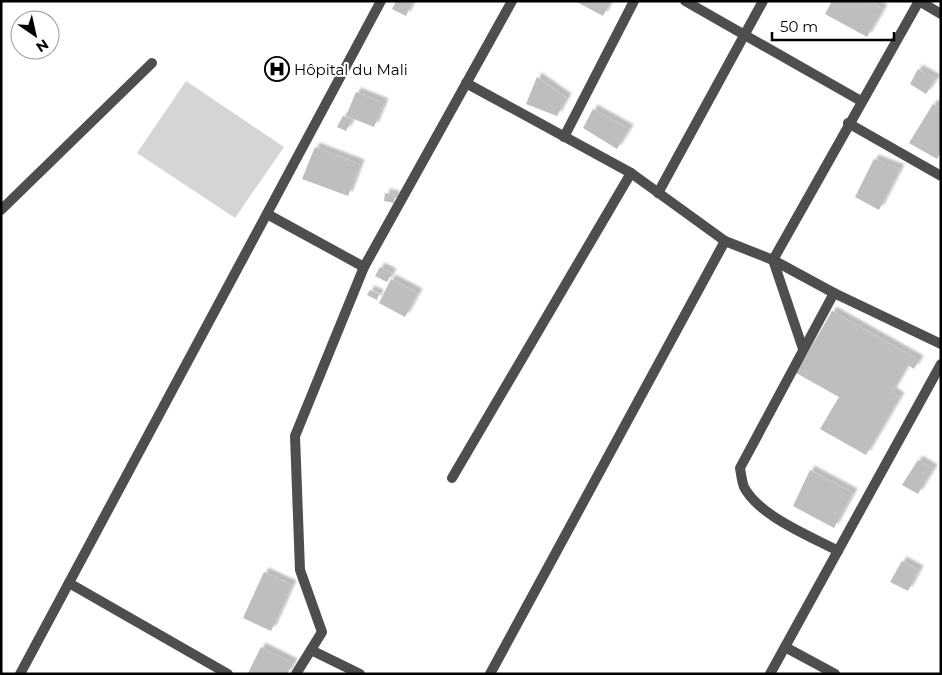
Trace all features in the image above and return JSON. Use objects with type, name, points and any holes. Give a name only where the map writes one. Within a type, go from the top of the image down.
[{"type":"street","points":[[20,674],[381,1]]},
{"type":"street","points":[[296,674],[322,632],[300,570],[295,436],[364,267],[512,1]]},
{"type":"street","points":[[564,137],[634,1]]},
{"type":"street","points":[[685,1],[861,101]]},
{"type":"street","points":[[658,193],[763,1]]},
{"type":"street","points":[[803,349],[772,260],[918,1],[940,10]]},
{"type":"street","points":[[1,210],[152,63]]},
{"type":"street","points":[[466,83],[632,173],[725,241],[772,260],[834,293],[941,344]]},
{"type":"street","points":[[848,124],[941,176]]},
{"type":"street","points":[[452,478],[632,173]]},
{"type":"street","points":[[267,214],[364,267]]},
{"type":"street","points":[[490,674],[725,241]]},
{"type":"street","points":[[834,293],[740,468],[743,486],[752,500],[771,514],[838,551]]},
{"type":"street","points":[[770,674],[941,364]]},
{"type":"street","points":[[69,583],[228,674]]},
{"type":"street","points":[[785,647],[835,674]]},
{"type":"street","points":[[311,650],[360,674]]},
{"type":"shaded area","points":[[186,81],[284,147],[235,218],[137,153]]},
{"type":"building","points":[[396,1],[413,1],[406,16],[392,9]]},
{"type":"building","points":[[575,1],[611,1],[603,16]]},
{"type":"building","points":[[832,1],[869,1],[883,9],[867,37],[825,14]]},
{"type":"building","points":[[918,69],[936,79],[926,94],[910,84]]},
{"type":"building","points":[[537,77],[567,98],[557,116],[526,104]]},
{"type":"building","points":[[356,92],[384,103],[374,127],[346,116]]},
{"type":"building","points":[[933,104],[941,109],[941,152],[937,159],[909,143]]},
{"type":"building","points":[[593,109],[629,129],[617,149],[583,128]]},
{"type":"building","points":[[343,116],[352,120],[346,131],[337,127]]},
{"type":"building","points":[[315,147],[360,164],[348,196],[302,179]]},
{"type":"building","points":[[874,159],[900,169],[879,210],[855,197]]},
{"type":"building","points":[[385,193],[395,195],[394,203],[384,201]]},
{"type":"building","points":[[380,267],[392,273],[387,282],[375,276]]},
{"type":"building","points":[[391,279],[418,293],[405,317],[379,303]]},
{"type":"building","points":[[370,290],[379,294],[377,300],[367,295]]},
{"type":"building","points":[[832,311],[919,360],[914,369],[908,365],[892,392],[900,397],[866,455],[820,429],[839,397],[796,373]]},
{"type":"building","points":[[918,460],[933,469],[918,494],[902,485]]},
{"type":"building","points":[[810,470],[853,493],[834,528],[793,506]]},
{"type":"building","points":[[902,561],[919,570],[908,591],[890,582]]},
{"type":"building","points":[[264,572],[292,585],[271,631],[243,618]]},
{"type":"building","points":[[261,647],[293,663],[287,674],[248,673]]},
{"type":"place","name":"Hôpital du Mali","points":[[277,69]]}]
